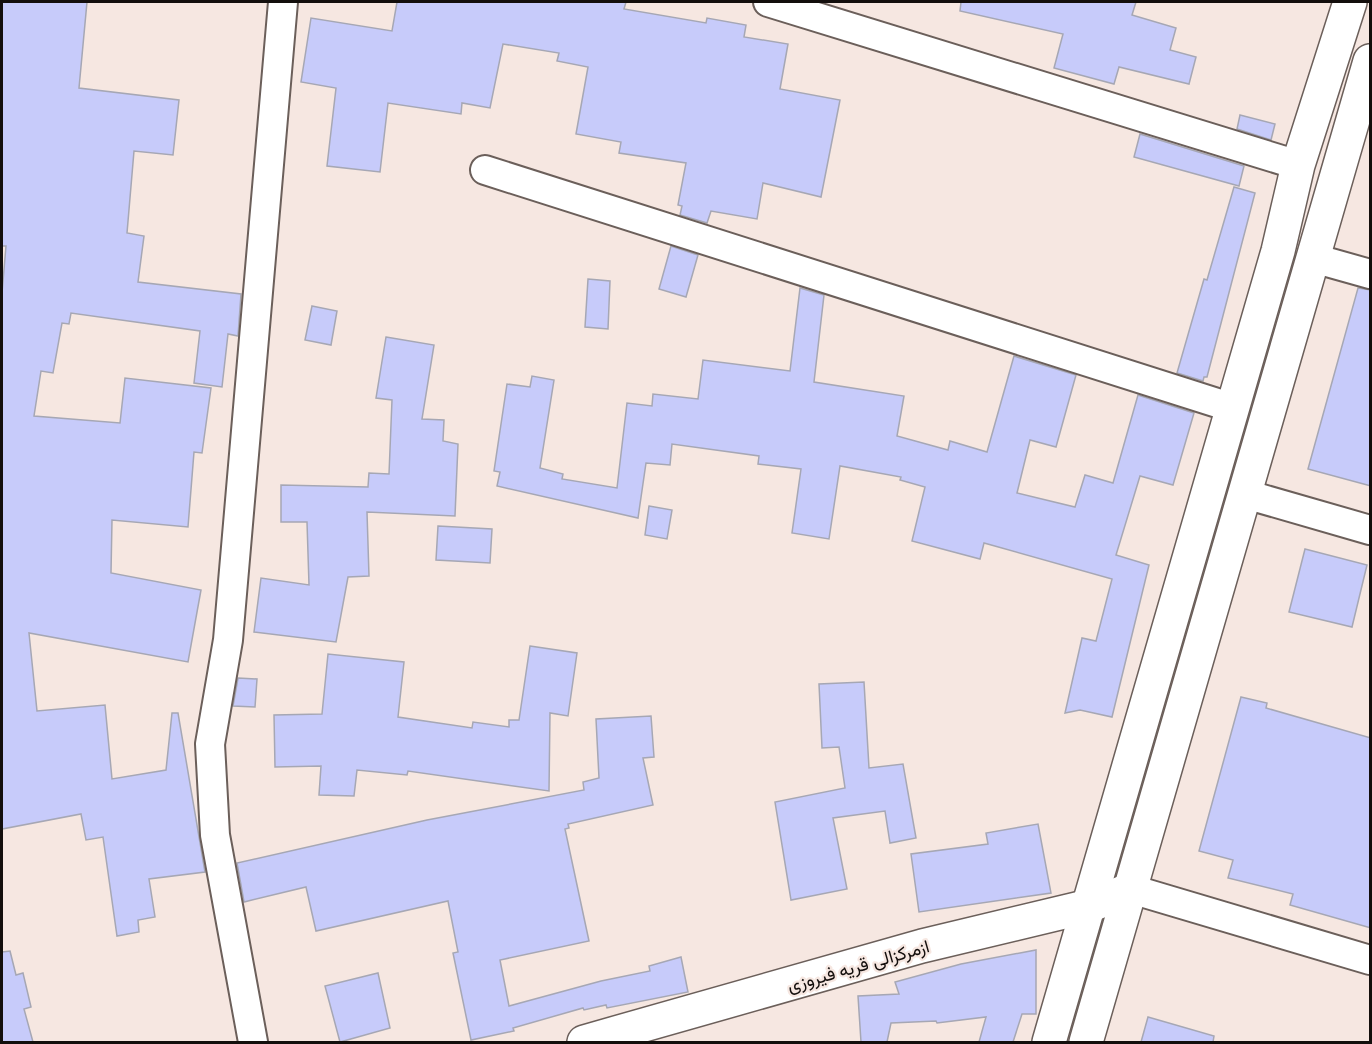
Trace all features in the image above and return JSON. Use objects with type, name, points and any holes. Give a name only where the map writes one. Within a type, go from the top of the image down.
[{"type":"main road","points":[[1049,1042],[1278,251],[1298,165],[1350,2]]},
{"type":"main road","points":[[1086,1042],[1371,61]]},
{"type":"main road","name":"ازمرکزالی قریه فیروزی","points":[[602,1040],[922,946],[1089,906],[1131,889]]},
{"type":"street","points":[[254,1042],[215,835],[210,744],[228,640],[283,2]]},
{"type":"street","points":[[768,2],[1298,165]]},
{"type":"street","points":[[485,170],[1233,408]]},
{"type":"street","points":[[1313,258],[1371,274]]},
{"type":"street","points":[[1245,494],[1371,530]]},
{"type":"street","points":[[1131,889],[1371,960]]},
{"type":"building","points":[[2,2],[87,2],[79,88],[179,100],[173,155],[134,151],[127,233],[144,236],[138,282],[241,294],[238,336],[228,334],[222,387],[194,383],[200,331],[71,313],[69,324],[62,323],[53,373],[41,371],[34,416],[120,423],[125,378],[211,388],[202,453],[194,452],[188,527],[112,520],[111,573],[201,590],[188,662],[29,633],[37,711],[105,705],[112,779],[166,770],[172,713],[178,713],[205,872],[149,879],[155,917],[138,920],[139,932],[117,936],[103,837],[86,840],[81,814],[2,829],[2,293],[6,246],[2,246]]},
{"type":"building","points":[[397,2],[626,2],[624,9],[706,23],[707,18],[746,25],[744,37],[788,44],[780,89],[840,100],[821,197],[763,183],[757,219],[711,211],[707,223],[680,215],[682,206],[678,205],[686,163],[619,153],[621,142],[576,134],[588,67],[557,61],[559,53],[503,44],[490,108],[462,103],[461,114],[388,103],[380,172],[327,166],[336,88],[301,82],[311,18],[392,31]]},
{"type":"building","points":[[961,2],[1136,2],[1132,15],[1176,28],[1170,50],[1196,57],[1189,84],[1119,67],[1114,84],[1054,68],[1063,34],[960,11]]},
{"type":"building","points":[[1240,115],[1275,124],[1271,140],[1237,129]]},
{"type":"building","points":[[1140,134],[1244,166],[1239,186],[1134,157]]},
{"type":"building","points":[[1234,187],[1255,193],[1207,377],[1204,377],[1203,381],[1177,373]]},
{"type":"building","points":[[671,246],[698,255],[686,297],[659,289]]},
{"type":"building","points":[[588,279],[610,281],[608,329],[585,327]]},
{"type":"building","points":[[800,288],[824,295],[814,382],[904,396],[897,436],[948,450],[950,441],[987,452],[1014,356],[1076,375],[1056,447],[1030,440],[1017,493],[1075,507],[1085,475],[1113,483],[1138,395],[1194,413],[1173,485],[1140,476],[1116,555],[1149,565],[1112,717],[1080,710],[1065,713],[1082,638],[1096,641],[1112,579],[984,543],[980,559],[912,541],[925,487],[900,480],[901,477],[840,466],[829,539],[792,533],[801,469],[758,464],[759,456],[672,444],[670,465],[646,463],[638,518],[497,486],[500,472],[494,471],[507,384],[530,387],[532,376],[554,380],[540,468],[563,474],[562,479],[617,488],[627,403],[652,406],[653,394],[698,399],[703,360],[790,371]]},
{"type":"building","points":[[1358,288],[1371,290],[1371,486],[1308,469]]},
{"type":"building","points":[[312,306],[337,311],[331,345],[305,340]]},
{"type":"building","points":[[386,337],[434,345],[422,419],[444,420],[443,441],[458,444],[455,516],[367,512],[369,576],[348,577],[336,642],[254,632],[261,578],[309,585],[307,522],[281,522],[281,485],[368,487],[369,473],[389,474],[392,400],[376,398]]},
{"type":"building","points":[[649,506],[672,510],[667,539],[645,535]]},
{"type":"building","points":[[438,526],[492,529],[490,563],[436,560]]},
{"type":"building","points":[[1305,549],[1367,565],[1352,627],[1289,612]]},
{"type":"building","points":[[530,646],[577,653],[568,716],[550,713],[549,791],[408,771],[407,775],[357,770],[354,796],[319,795],[321,766],[275,767],[274,715],[322,714],[328,654],[404,662],[398,717],[472,728],[473,722],[509,727],[509,720],[519,720]]},
{"type":"building","points":[[238,678],[257,679],[255,707],[233,706]]},
{"type":"building","points":[[864,682],[869,768],[903,764],[916,838],[890,843],[885,811],[833,818],[847,889],[791,900],[775,802],[845,788],[839,747],[822,748],[819,684]]},
{"type":"building","points":[[1241,697],[1267,703],[1266,708],[1371,738],[1371,928],[1290,905],[1293,894],[1228,878],[1233,860],[1199,851]]},
{"type":"building","points":[[651,716],[654,757],[643,758],[653,805],[568,824],[569,828],[565,829],[589,941],[500,960],[509,1006],[601,981],[650,971],[649,966],[681,957],[688,992],[607,1008],[606,1005],[584,1010],[583,1008],[513,1028],[514,1031],[471,1040],[453,953],[458,952],[448,901],[316,931],[306,887],[244,902],[237,863],[427,820],[584,790],[583,782],[599,778],[596,719]]},
{"type":"building","points":[[1038,824],[1051,893],[919,912],[911,854],[988,844],[986,833]]},
{"type":"building","points":[[1036,950],[1036,1014],[1022,1014],[1013,1042],[979,1042],[986,1017],[937,1023],[936,1021],[891,1023],[887,1042],[861,1042],[858,996],[899,994],[895,982],[961,964]]},
{"type":"building","points":[[10,951],[16,975],[23,973],[31,1007],[24,1009],[33,1042],[2,1042],[2,952]]},
{"type":"building","points":[[378,973],[390,1028],[340,1042],[325,986]]},
{"type":"building","points":[[1148,1017],[1214,1036],[1213,1042],[1141,1042]]}]
